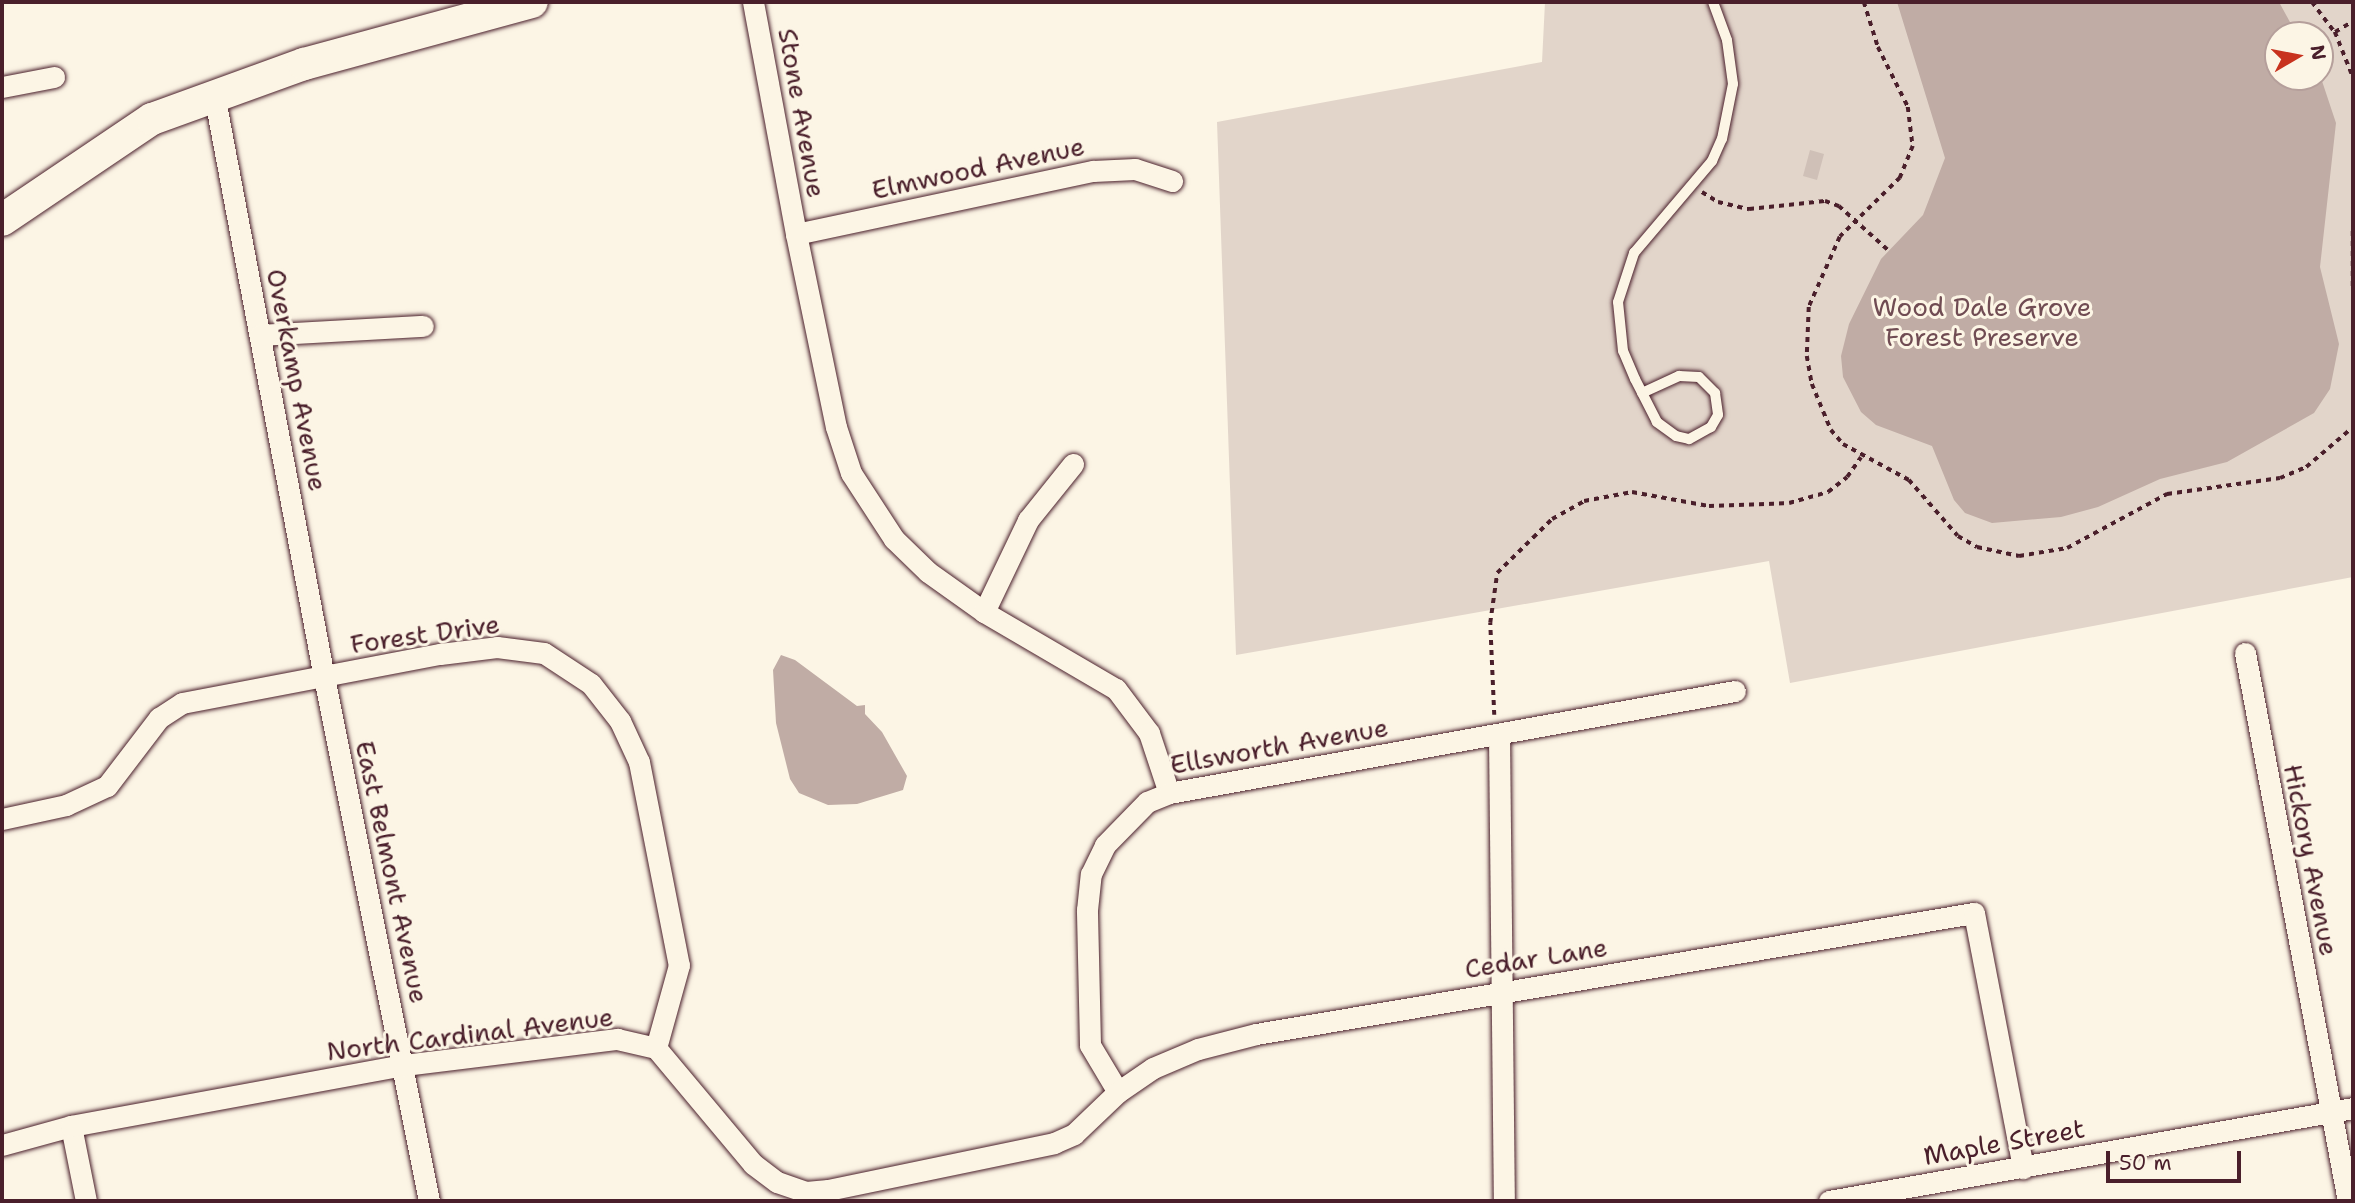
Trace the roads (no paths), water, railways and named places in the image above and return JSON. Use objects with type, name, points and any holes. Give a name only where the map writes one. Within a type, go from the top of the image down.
[{"type":"main road","points":[[2,220],[152,119],[214,94],[532,2]]},
{"type":"street","name":"Stone Avenue","points":[[753,2],[796,234],[836,428],[851,473],[894,539],[928,572],[984,612],[1116,689],[1149,733],[1169,793]]},
{"type":"street","points":[[2,87],[54,77]]},
{"type":"street","name":"Overkamp Avenue","points":[[214,94],[324,677]]},
{"type":"street","name":"Elmwood Avenue","points":[[796,234],[1093,171],[1135,169],[1171,181]]},
{"type":"street","points":[[260,335],[423,326]]},
{"type":"street","points":[[984,612],[1028,520],[1073,464]]},
{"type":"street","name":"Forest Drive","points":[[2,819],[66,805],[107,786],[159,719],[182,703],[497,647],[544,653],[591,684],[620,721],[639,762],[672,921],[678,977],[656,1048]]},
{"type":"street","name":"Hickory Avenue","points":[[2245,653],[2348,1201]]},
{"type":"street","name":"East Belmont Avenue","points":[[324,677],[404,1065],[429,1201]]},
{"type":"street","name":"Ellsworth Avenue","points":[[1118,1092],[1090,1045],[1086,1011],[1091,874],[1105,845],[1147,802],[1169,793],[1735,691]]},
{"type":"street","points":[[1499,734],[1504,1201]]},
{"type":"street","name":"Cedar Lane","points":[[1118,1092],[1153,1068],[1198,1049],[1256,1034],[1974,913],[2023,1168]]},
{"type":"street","name":"North Cardinal Avenue","points":[[2,1144],[71,1126],[404,1065],[617,1039],[656,1048]]},
{"type":"street","points":[[656,1048],[753,1164],[777,1182],[806,1192],[1054,1143],[1074,1134],[1118,1092]]},
{"type":"street","name":"Maple Street","points":[[1829,1201],[2353,1108]]},
{"type":"street","points":[[71,1126],[86,1201]]},
{"type":"lane","points":[[1642,393],[1679,376],[1699,377],[1715,393],[1718,415],[1702,434],[1676,436],[1657,422],[1642,393],[1623,351],[1619,326],[1623,278],[1650,229],[1712,161],[1731,112],[1731,59],[1713,2]]},
{"type":"park label","name":"Wood Dale Grove Forest Preserve","points":[[1982,322]]}]
